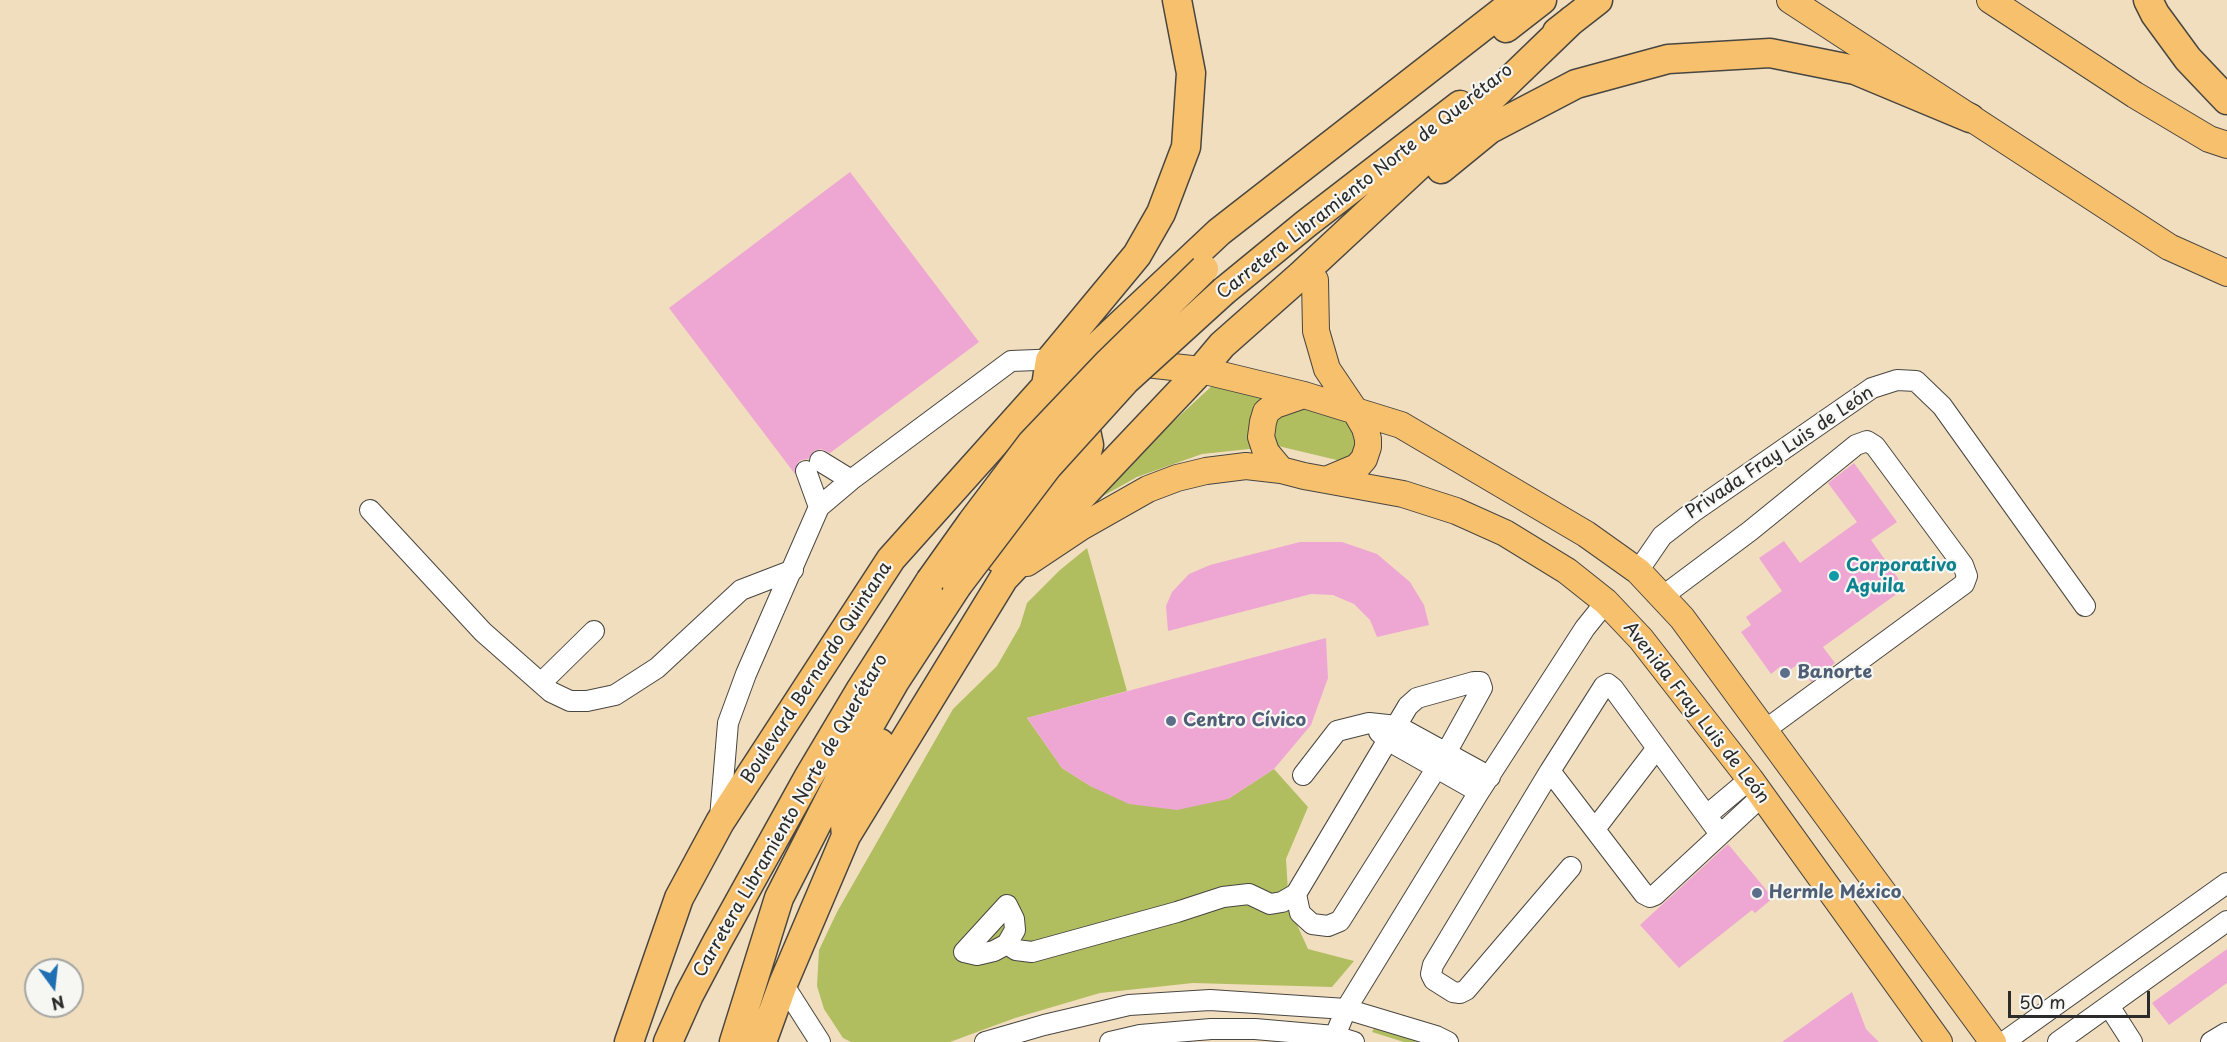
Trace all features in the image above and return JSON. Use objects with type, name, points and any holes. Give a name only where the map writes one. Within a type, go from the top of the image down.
[{"type":"highway","points":[[1048,373],[1137,255],[1161,213],[1186,147],[1191,73],[1177,0]]},
{"type":"highway","name":"Boulevard Bernardo Quintana","points":[[628,1042],[679,898],[720,822],[891,560],[983,454],[1048,373],[1085,358],[1218,232],[1517,0]]},
{"type":"highway","name":"Carretera Libramiento Norte de Querétaro","points":[[734,1042],[779,898],[855,751],[895,681],[972,522],[1031,444],[1109,362],[1226,247],[1542,0]]},
{"type":"highway","name":"Carretera Libramiento Norte de Querétaro","points":[[668,1042],[689,995],[717,942],[808,778],[861,689],[944,583],[1048,466],[1125,381],[1224,291],[1307,223],[1598,0]]},
{"type":"highway","points":[[2148,0],[2155,14],[2188,59],[2227,100]]},
{"type":"highway","points":[[762,1042],[783,984],[846,836],[1004,578],[1222,345],[1300,276],[1572,20]]},
{"type":"highway","points":[[1201,370],[1244,342],[1412,193],[1490,129],[1576,84],[1668,59],[1770,52],[1855,70],[1970,118]]},
{"type":"highway","points":[[846,836],[843,802],[989,568],[1085,460],[1089,445],[1086,431],[1078,421],[1065,419],[1043,421],[983,454]]},
{"type":"main road","points":[[1791,0],[2169,247],[2227,273]]},
{"type":"main road","points":[[1990,0],[2135,95],[2210,139],[2227,145]]},
{"type":"main road","points":[[1315,280],[1316,331],[1327,369],[1354,410],[1368,439],[1364,459],[1357,467],[1326,480]]},
{"type":"main road","points":[[1085,358],[1201,370],[1304,395],[1401,425],[1586,534],[1638,571],[1682,618],[1993,1042]]},
{"type":"main road","points":[[1281,470],[1266,452],[1261,437],[1266,412],[1275,405],[1304,395]]},
{"type":"main road","name":"Avenida Fray Luis de León","points":[[1004,578],[1081,527],[1148,489],[1177,478],[1222,468],[1246,466],[1281,470],[1402,494],[1456,511],[1505,533],[1567,571],[1605,602],[1641,639],[1756,787],[1939,1042]]},
{"type":"main road","points":[[1867,941],[1900,918]]},
{"type":"street","points":[[720,822],[728,723],[746,674],[819,507],[850,480],[1011,361],[1048,373]]},
{"type":"street","name":"Privada Fray Luis de León","points":[[1638,571],[1662,536],[1693,512],[1872,388],[1897,380],[1907,380],[1916,381],[1942,406],[2085,606]]},
{"type":"street","points":[[1663,596],[1750,531],[1856,446],[1867,441],[1875,446],[1963,565],[1967,576],[1964,584],[1765,730]]},
{"type":"street","points":[[819,507],[813,466],[850,480]]},
{"type":"street","points":[[370,510],[483,632],[551,692],[570,701],[587,701],[615,695],[657,668],[741,590],[792,570]]},
{"type":"street","points":[[1335,1036],[1346,1009],[1485,784],[1585,628],[1605,602]]},
{"type":"street","points":[[541,683],[594,631]]},
{"type":"street","points":[[1007,944],[1016,950],[1032,952],[1223,897],[1249,894],[1270,904],[1282,902],[1296,894],[1408,706],[1417,698],[1480,682],[1482,688],[1441,760],[1340,921],[1328,926],[1312,924],[1300,913],[1296,894]]},
{"type":"street","points":[[1571,867],[1466,990],[1460,993],[1453,992],[1434,981],[1431,974],[1433,965],[1604,686],[1608,684],[1613,688],[1720,834]]},
{"type":"street","points":[[1303,775],[1337,731],[1369,723],[1393,733],[1485,784]]},
{"type":"street","points":[[1594,829],[1657,748]]},
{"type":"street","points":[[1550,771],[1644,894],[1650,897],[1655,895],[1720,834],[1756,787]]},
{"type":"street","points":[[1707,815],[1756,787]]},
{"type":"street","points":[[2004,1042],[2227,883]]},
{"type":"street","points":[[2058,1042],[2227,921]]},
{"type":"street","points":[[783,984],[820,1042]]},
{"type":"street","points":[[985,1042],[1129,1005],[1210,1000],[1346,1009],[1436,1036],[1448,1042]]},
{"type":"street","points":[[2109,1006],[2132,1042]]},
{"type":"street","points":[[1110,1042],[1140,1035],[1210,1035],[1335,1036],[1354,1042]]},
{"type":"green space","points":[[1215,383],[1353,413],[1363,449],[1341,461],[1278,446],[1202,454],[1137,477],[1078,510]]},
{"type":"green space","points":[[1087,548],[1127,691],[1027,718],[1062,768],[1092,787],[1228,799],[1274,769],[1308,807],[1286,859],[1289,907],[1308,949],[1354,961],[1332,987],[1193,983],[1100,993],[1015,1018],[950,1042],[851,1042],[843,1038],[824,1009],[817,986],[819,950],[837,912],[953,709],[997,666],[1020,626],[1027,603],[1060,570]]},
{"type":"green space","points":[[1376,1025],[1433,1042],[1404,1042],[1372,1032]]},
{"type":"building","points":[[850,172],[979,342],[830,453],[821,449],[814,451],[808,459],[801,460],[797,464],[795,474],[669,308]]},
{"type":"building","name":"Corporativo Aguila","points":[[1854,463],[1897,522],[1871,540],[1905,588],[1823,647],[1835,663],[1811,682],[1798,664],[1786,673],[1781,666],[1771,674],[1741,632],[1751,625],[1746,617],[1782,591],[1759,558],[1784,541],[1800,563],[1857,522],[1828,483]]},
{"type":"building","points":[[1300,542],[1342,542],[1377,554],[1410,582],[1424,605],[1429,625],[1377,637],[1370,620],[1354,604],[1333,595],[1311,594],[1168,631],[1166,606],[1172,592],[1189,574],[1210,565]]},
{"type":"building","name":"Centro Cívico","points":[[1326,638],[1328,678],[1311,725],[1274,769],[1228,799],[1177,810],[1129,804],[1092,787],[1062,768],[1027,718]]},
{"type":"building","points":[[1728,844],[1773,898],[1755,913],[1752,910],[1679,968],[1640,925]]},
{"type":"building","points":[[2227,949],[2227,983],[2169,1025],[2152,1003]]},
{"type":"building","points":[[1852,992],[1866,1029],[1879,1042],[1782,1042]]},
{"type":"place","name":"Corporativo Aguila","points":[[1834,576]]},
{"type":"place","name":"Banorte","points":[[1785,673]]},
{"type":"place","name":"Centro Cívico","points":[[1171,721]]},
{"type":"place","name":"Hermle México","points":[[1757,893]]}]
